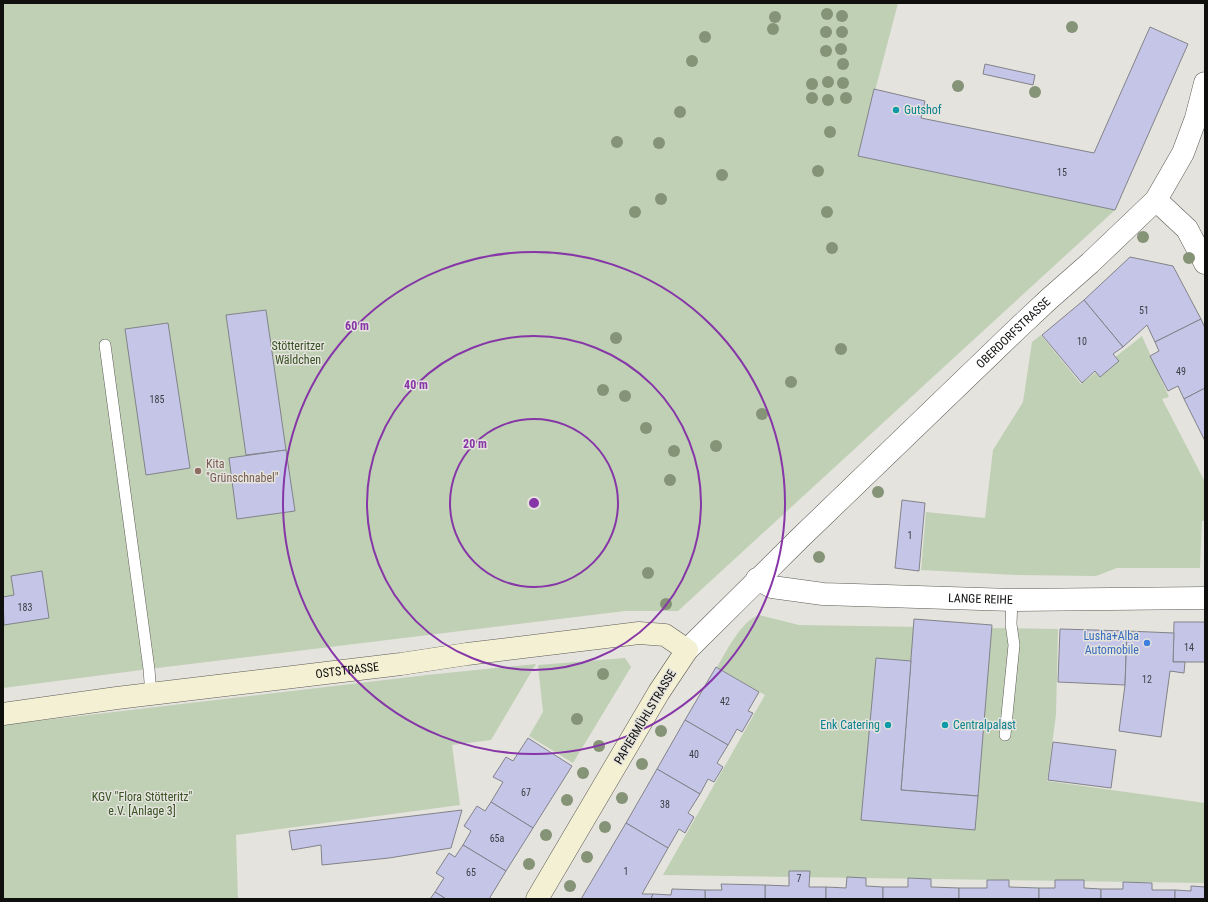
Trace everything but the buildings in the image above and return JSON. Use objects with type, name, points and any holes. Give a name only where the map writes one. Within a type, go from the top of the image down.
[{"type":"street","name":"OBERDORFSTRASSE","points":[[781,557],[1049,299],[1090,264],[1156,200],[1183,153],[1196,118],[1205,83]]},
{"type":"street","points":[[1156,200],[1187,229],[1205,262]]},
{"type":"street","name":"PAPIERMÜHLSTRASSE","points":[[537,899],[659,692],[687,650],[757,579],[781,557]]},
{"type":"street","name":"LANGE REIHE","points":[[757,579],[772,587],[823,594],[1012,600],[1205,598]]},
{"type":"street","name":"OSTSTRASSE","points":[[3,714],[639,633],[665,635],[687,650]]},
{"type":"lane","points":[[105,345],[152,695]]},
{"type":"lane","points":[[1005,735],[1014,645],[1011,624],[1012,600]]},
{"type":"green space","name":"Stötteritzer Wäldchen","points":[[3,3],[898,3],[858,156],[1115,210],[678,611],[625,611],[3,688]]},
{"type":"green space","points":[[1041,335],[1081,384],[1142,336],[1169,397],[1162,399],[1205,482],[1205,521],[1202,521],[1200,568],[1117,568],[1096,576],[1016,575],[921,570],[926,512],[985,518],[993,450],[1023,402],[1032,342]]},
{"type":"green space","points":[[759,615],[799,625],[1058,629],[1056,715],[1047,781],[1205,803],[1205,883],[663,875],[765,695],[717,667],[740,630]]},
{"type":"green space","points":[[625,658],[631,667],[573,763],[529,736],[543,712],[538,665]]},
{"type":"green space","name":"KGV \"Flora Stötteritz\" e.V. [Anlage 3]","points":[[536,664],[491,740],[452,745],[460,805],[236,835],[238,899],[3,899],[3,725],[427,675]]},
{"type":"place","name":"Gutshof","points":[[896,110]]},
{"type":"place","name":"Kita \"Grünschnabel\"","points":[[198,471]]},
{"type":"place","name":"Lusha+Alba Automobile","points":[[1147,643]]},
{"type":"place","name":"Enk Catering","points":[[888,725]]},
{"type":"place","name":"Centralpalast","points":[[945,725]]}]
